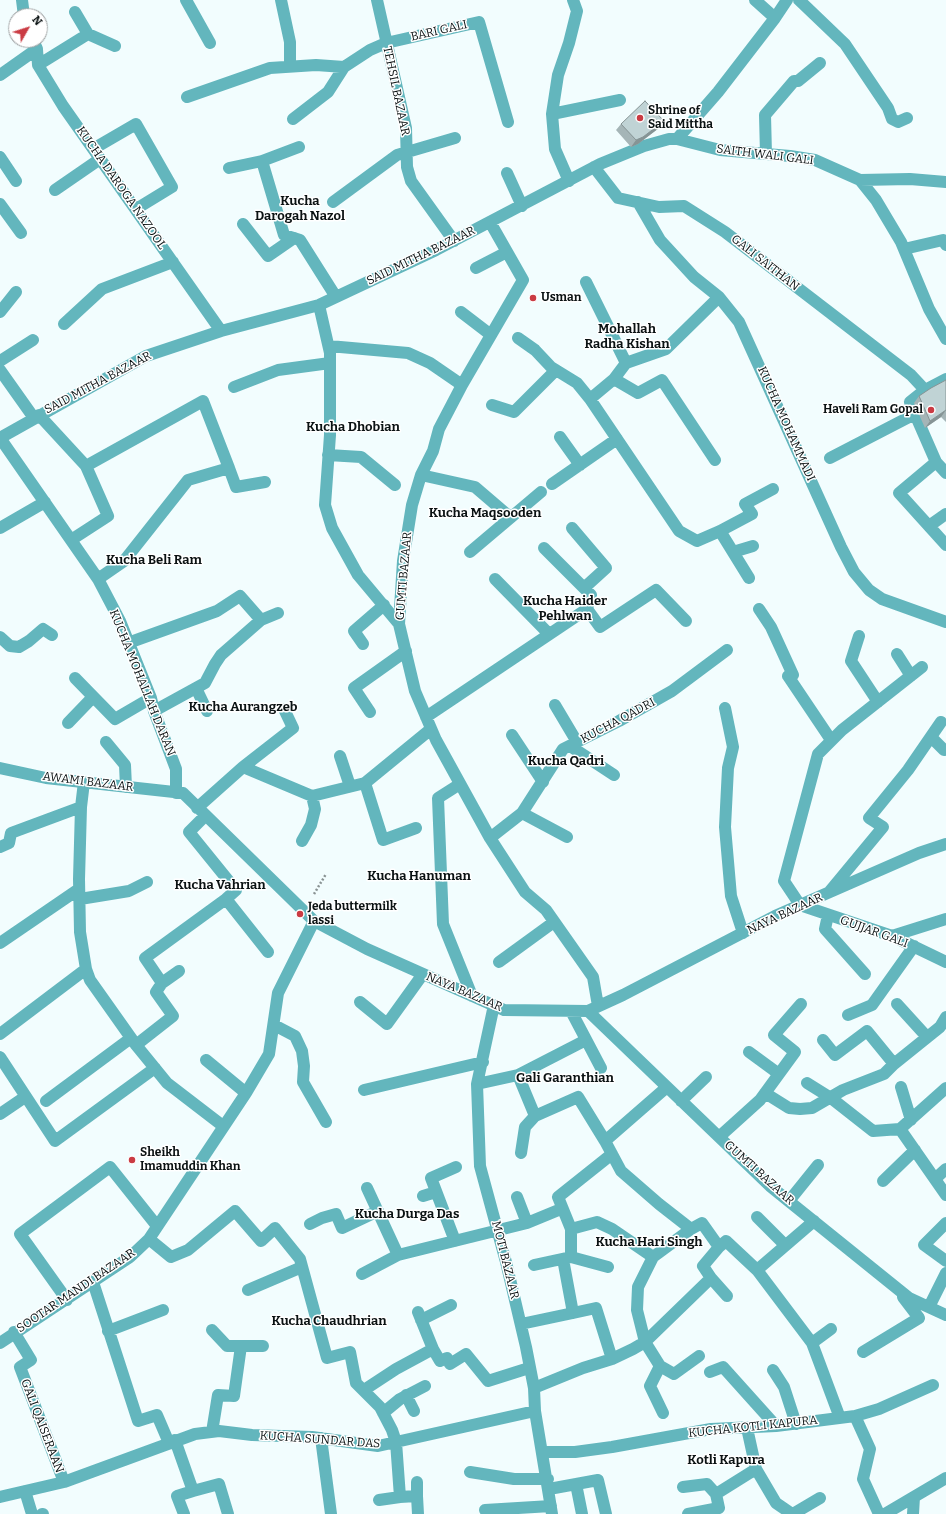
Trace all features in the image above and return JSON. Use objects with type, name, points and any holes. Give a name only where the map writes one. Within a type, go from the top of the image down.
[{"type":"street","points":[[186,0],[210,43]]},
{"type":"street","points":[[281,0],[290,42],[290,66]]},
{"type":"street","name":"TEHSIL BAZAAR","points":[[377,0],[406,128],[407,167],[411,181],[454,241]]},
{"type":"street","points":[[569,181],[555,149],[552,114],[558,76],[569,43],[577,11],[573,0]]},
{"type":"street","points":[[755,0],[775,18]]},
{"type":"street","points":[[677,139],[718,92],[775,18],[787,0]]},
{"type":"street","points":[[799,0],[845,44],[888,108],[892,119],[898,122],[908,118]]},
{"type":"street","points":[[75,12],[88,34],[115,46]]},
{"type":"street","name":"BARI GALI","points":[[344,67],[370,50],[386,43],[479,22],[508,122]]},
{"type":"street","points":[[38,65],[88,34]]},
{"type":"street","points":[[0,75],[30,48]]},
{"type":"street","name":"KUCHA DAROGA NAZOOL","points":[[36,48],[38,65],[63,106],[221,331]]},
{"type":"street","points":[[766,154],[765,115],[794,80],[798,81],[820,63]]},
{"type":"street","points":[[186,96],[270,68],[316,65],[344,67],[328,92],[293,119]]},
{"type":"street","points":[[552,114],[620,100]]},
{"type":"street","points":[[93,148],[136,124],[172,187],[136,209]]},
{"type":"street","points":[[333,202],[397,156],[455,138]]},
{"type":"street","name":"SAID MITHA BAZAAR","points":[[0,438],[36,416],[146,356],[221,331],[319,305],[454,241],[594,167],[644,146],[669,139],[677,139]]},
{"type":"street","name":"SAITH WALI GALI","points":[[677,139],[720,150],[815,160],[860,180],[910,179],[946,182]]},
{"type":"street","points":[[229,168],[262,161],[299,147]]},
{"type":"street","points":[[0,157],[16,181]]},
{"type":"street","points":[[55,190],[100,159]]},
{"type":"street","points":[[262,161],[284,235],[300,240],[336,297]]},
{"type":"street","name":"GALI SAITHAN","points":[[594,167],[618,198],[659,207],[684,206],[700,215],[725,232],[911,375],[925,390]]},
{"type":"street","points":[[507,173],[522,206]]},
{"type":"street","points":[[860,180],[876,200],[904,249],[929,310],[946,339]]},
{"type":"street","name":"KUCHA MOHAMMADI","points":[[638,202],[660,240],[694,277],[719,297],[739,322],[841,547],[854,572],[869,590],[882,599],[946,622]]},
{"type":"street","points":[[0,204],[21,233]]},
{"type":"street","name":"GUMTI BAZAAR","points":[[490,222],[523,280],[462,385],[439,429],[433,451],[421,474],[412,505],[403,561],[399,624],[415,691],[432,729],[460,784],[490,838],[525,892],[546,910],[593,977],[593,1009],[667,1087],[770,1186],[896,1288],[910,1298],[946,1315]]},
{"type":"street","points":[[243,224],[268,256],[294,238]]},
{"type":"street","points":[[904,249],[943,240],[946,245]]},
{"type":"street","points":[[476,268],[507,252]]},
{"type":"street","points":[[64,324],[102,289],[173,262]]},
{"type":"street","points":[[586,282],[626,363]]},
{"type":"street","points":[[0,312],[16,292]]},
{"type":"street","points":[[590,399],[614,379],[626,363],[666,349],[719,297]]},
{"type":"street","points":[[319,305],[329,346],[330,363],[328,454],[325,505],[332,528],[358,575],[399,624]]},
{"type":"street","points":[[461,312],[491,335]]},
{"type":"street","points":[[518,338],[535,350],[551,367],[577,383],[590,399],[679,531],[697,541],[720,531],[752,514],[745,504],[773,489]]},
{"type":"street","points":[[0,361],[33,340]]},
{"type":"street","points":[[329,346],[408,353],[430,363],[462,385]]},
{"type":"street","points":[[234,387],[278,370],[330,363]]},
{"type":"street","points":[[0,370],[36,416],[86,466],[108,516],[71,540]]},
{"type":"street","points":[[492,405],[514,412],[556,370]]},
{"type":"street","points":[[614,379],[638,393],[662,380],[715,460]]},
{"type":"street","points":[[946,379],[925,390],[910,402],[936,462],[946,473]]},
{"type":"street","points":[[86,466],[203,401],[236,487],[265,482]]},
{"type":"street","points":[[830,458],[915,414]]},
{"type":"street","points":[[560,437],[580,465]]},
{"type":"street","name":"KUCHA MOHALLAH DARAN","points":[[0,438],[98,579],[120,621],[151,698],[154,711],[176,769],[176,793]]},
{"type":"street","points":[[552,484],[617,439]]},
{"type":"street","points":[[328,454],[361,456],[395,485]]},
{"type":"street","points":[[936,462],[899,493],[946,545]]},
{"type":"street","points":[[98,579],[124,561],[188,480],[228,468]]},
{"type":"street","points":[[421,474],[475,487],[510,517]]},
{"type":"street","points":[[470,552],[541,492]]},
{"type":"street","points":[[0,528],[45,502]]},
{"type":"street","points":[[929,526],[946,514]]},
{"type":"street","points":[[572,528],[606,568],[584,588]]},
{"type":"street","points":[[720,531],[749,578]]},
{"type":"street","points":[[733,552],[753,546]]},
{"type":"street","points":[[426,716],[587,609],[591,595],[544,548]]},
{"type":"street","points":[[495,579],[549,634]]},
{"type":"street","points":[[587,609],[600,627],[656,590],[686,621]]},
{"type":"street","points":[[128,643],[217,611],[240,596],[261,620]]},
{"type":"street","points":[[363,644],[354,631],[384,605]]},
{"type":"street","points":[[759,609],[771,628],[793,674],[788,676],[831,740]]},
{"type":"street","points":[[154,711],[205,683],[215,664],[222,655],[261,620],[278,613]]},
{"type":"street","points":[[0,637],[10,646],[20,647],[43,629],[52,635]]},
{"type":"street","points":[[858,636],[851,661],[878,702]]},
{"type":"street","name":"KUCHA QADRI","points":[[490,838],[522,813],[563,749],[619,722],[672,691],[727,650]]},
{"type":"street","points":[[370,712],[354,688],[406,651]]},
{"type":"street","points":[[897,654],[912,676]]},
{"type":"street","points":[[800,905],[784,881],[818,754],[842,730],[922,667]]},
{"type":"street","points":[[75,678],[115,719],[151,698]]},
{"type":"street","points":[[196,688],[207,710]]},
{"type":"street","points":[[68,723],[93,697]]},
{"type":"street","points":[[555,705],[573,744],[614,775]]},
{"type":"street","points":[[725,708],[733,747],[728,768],[725,827],[731,896],[743,933]]},
{"type":"street","points":[[162,983],[145,958],[226,900],[236,890],[189,832],[201,812],[243,767],[293,728],[284,709]]},
{"type":"street","points":[[828,893],[882,827],[869,818],[908,770],[941,722]]},
{"type":"street","points":[[243,767],[312,796],[365,783],[432,729]]},
{"type":"street","points":[[512,735],[543,782]]},
{"type":"street","points":[[931,737],[944,750]]},
{"type":"street","points":[[106,742],[124,765],[126,787]]},
{"type":"street","points":[[340,756],[350,786]]},
{"type":"street","name":"AWAMI BAZAAR","points":[[0,768],[46,778],[176,793]]},
{"type":"street","points":[[84,782],[81,807],[80,932],[86,968],[90,980],[134,1041],[167,1083],[223,1126]]},
{"type":"street","points":[[365,783],[383,840],[416,828]]},
{"type":"street","points":[[460,784],[438,798],[443,924],[472,996]]},
{"type":"street","name":"NAYA BAZAAR","points":[[176,793],[183,793],[314,921],[367,949],[504,1010],[571,1011],[593,1009],[800,905],[919,853],[946,844]]},
{"type":"street","points":[[302,841],[311,825],[315,808],[312,796]]},
{"type":"street","points":[[0,846],[9,843],[11,833],[81,807]]},
{"type":"street","points":[[522,813],[567,837]]},
{"type":"street","points":[[0,942],[80,894],[129,891],[147,882]]},
{"type":"street","points":[[226,900],[268,952]]},
{"type":"street","name":"GUJJAR GALI","points":[[800,905],[892,936],[946,962]]},
{"type":"street","points":[[828,915],[825,929],[865,974]]},
{"type":"street","points":[[892,936],[946,919]]},
{"type":"street","name":"SOOTAR MANDI BAZAAR","points":[[5,1337],[67,1300],[130,1257],[149,1239],[246,1093],[270,1054],[278,993],[314,921]]},
{"type":"street","points":[[499,962],[554,922]]},
{"type":"street","points":[[848,1015],[872,1005],[914,946]]},
{"type":"street","points":[[0,1034],[86,968]]},
{"type":"street","points":[[46,1101],[173,1016],[156,992],[162,983],[179,970]]},
{"type":"street","points":[[360,1002],[387,1024],[423,974]]},
{"type":"street","points":[[719,1137],[760,1100],[795,1052],[774,1035],[801,1004]]},
{"type":"street","points":[[897,1004],[927,1037]]},
{"type":"street","name":"MOTI BAZAAR","points":[[494,1005],[483,1062],[477,1084],[480,1166],[521,1324],[534,1388],[535,1411],[552,1510]]},
{"type":"street","points":[[571,1011],[600,1068]]},
{"type":"street","points":[[765,1093],[789,1108],[812,1108],[843,1090],[884,1074],[894,1064],[940,1027],[946,1017]]},
{"type":"street","points":[[274,1025],[295,1036],[302,1051],[304,1066],[303,1082],[326,1122]]},
{"type":"street","points":[[823,1040],[835,1055],[867,1031],[894,1064]]},
{"type":"street","points":[[477,1084],[518,1074],[586,1040]]},
{"type":"street","points":[[749,1052],[778,1074]]},
{"type":"street","points":[[0,1057],[55,1141],[155,1068]]},
{"type":"street","points":[[206,1060],[246,1093]]},
{"type":"street","points":[[364,1090],[483,1062]]},
{"type":"street","points":[[518,1074],[535,1116]]},
{"type":"street","points":[[681,1101],[706,1077]]},
{"type":"street","points":[[806,1083],[831,1098],[873,1131],[900,1129],[946,1088]]},
{"type":"street","points":[[605,1141],[667,1087]]},
{"type":"street","points":[[901,1087],[911,1120]]},
{"type":"street","points":[[0,1114],[25,1097]]},
{"type":"street","points":[[521,1152],[524,1127],[535,1116],[578,1097],[605,1141],[621,1171],[691,1230]]},
{"type":"street","points":[[900,1129],[946,1196]]},
{"type":"street","points":[[882,1181],[915,1150]]},
{"type":"street","points":[[573,1313],[567,1258],[571,1229],[558,1197],[612,1154]]},
{"type":"street","points":[[789,1202],[818,1165]]},
{"type":"street","points":[[455,1241],[431,1178],[456,1166]]},
{"type":"street","points":[[67,1300],[20,1234],[110,1167],[157,1226]]},
{"type":"street","points":[[935,1179],[946,1169]]},
{"type":"street","points":[[367,1188],[398,1255]]},
{"type":"street","points":[[423,1196],[436,1192]]},
{"type":"street","points":[[517,1197],[527,1223]]},
{"type":"street","points":[[362,1274],[398,1255],[527,1223],[562,1209]]},
{"type":"street","points":[[149,1239],[171,1257],[188,1250],[235,1211],[261,1241],[275,1228],[300,1259],[327,1358],[350,1352],[356,1383],[380,1407],[383,1413],[396,1442],[400,1497]]},
{"type":"street","points":[[310,1224],[322,1218],[336,1214],[342,1228],[378,1211]]},
{"type":"street","points":[[757,1217],[785,1245]]},
{"type":"street","points":[[757,1270],[814,1221]]},
{"type":"street","points":[[571,1229],[597,1222],[612,1229],[653,1257]]},
{"type":"street","points":[[699,1356],[674,1374],[660,1366],[644,1342],[636,1310],[638,1287],[653,1257],[702,1223],[719,1247]]},
{"type":"street","points":[[946,1223],[924,1244],[946,1261]]},
{"type":"street","points":[[728,1296],[711,1278],[703,1266],[726,1241],[757,1270],[812,1343],[840,1418]]},
{"type":"street","points":[[534,1265],[567,1258],[608,1267]]},
{"type":"street","points":[[248,1290],[302,1267]]},
{"type":"street","points":[[928,1307],[946,1272]]},
{"type":"street","points":[[534,1388],[583,1368],[612,1359],[633,1349],[644,1342],[711,1278]]},
{"type":"street","points":[[93,1282],[138,1421],[157,1415],[172,1442],[193,1491]]},
{"type":"street","points":[[863,1352],[919,1318],[896,1288]]},
{"type":"street","points":[[451,1305],[420,1316],[433,1349],[440,1361],[447,1358],[450,1364],[466,1354],[488,1381],[529,1368]]},
{"type":"street","points":[[521,1324],[596,1308],[612,1359]]},
{"type":"street","points":[[108,1331],[162,1310]]},
{"type":"street","points":[[812,1343],[831,1329]]},
{"type":"street","points":[[212,1330],[227,1346],[263,1346]]},
{"type":"street","name":"GALI QAISERAAN","points":[[5,1337],[31,1360],[20,1368],[64,1482]]},
{"type":"street","points":[[212,1432],[218,1395],[234,1396],[241,1346]]},
{"type":"street","points":[[364,1390],[396,1369],[433,1349]]},
{"type":"street","points":[[660,1366],[650,1386],[663,1414]]},
{"type":"street","points":[[710,1372],[723,1367],[776,1426]]},
{"type":"street","points":[[773,1370],[784,1387],[796,1424]]},
{"type":"street","name":"KUCHA KOTLI KAPURA","points":[[543,1452],[574,1452],[612,1447],[711,1429],[776,1426],[855,1416],[879,1409],[933,1385]]},
{"type":"street","points":[[383,1413],[406,1396],[425,1386]]},
{"type":"street","points":[[406,1396],[414,1411]]},
{"type":"street","name":"KUCHA SUNDAR DAS","points":[[0,1497],[64,1482],[195,1434],[219,1431],[252,1435],[321,1438],[378,1446],[535,1411]]},
{"type":"street","points":[[855,1416],[870,1449],[863,1479],[879,1514]]},
{"type":"street","points":[[747,1428],[756,1469],[776,1504],[792,1514],[820,1498]]},
{"type":"street","points":[[321,1438],[331,1514]]},
{"type":"street","points":[[716,1494],[756,1469]]},
{"type":"street","points":[[470,1472],[548,1484],[576,1484],[598,1480],[606,1514]]},
{"type":"street","points":[[885,1514],[946,1478]]},
{"type":"street","points":[[417,1482],[418,1514]]},
{"type":"street","points":[[184,1514],[177,1496],[219,1484],[228,1514]]},
{"type":"street","points":[[576,1484],[582,1514]]},
{"type":"street","points":[[683,1487],[707,1484],[716,1494],[719,1508],[688,1514]]},
{"type":"street","points":[[25,1490],[32,1514]]},
{"type":"street","points":[[379,1500],[417,1496]]},
{"type":"street","points":[[913,1514],[914,1497]]},
{"type":"street","points":[[484,1510],[552,1510]]},
{"type":"building","name":"Shrine of Said Mittha","points":[[645,101],[664,121],[643,137],[636,140],[621,124]]},
{"type":"building","name":"Haveli Ram Gopal","points":[[946,380],[946,410],[930,421],[919,396]]},
{"type":"place","name":"Shrine of Said Mittha","points":[[640,118]]},
{"type":"place","name":"Usman","points":[[533,298]]},
{"type":"place","name":"Haveli Ram Gopal","points":[[931,410]]},
{"type":"place","name":"Jeda buttermilk lassi","points":[[300,914]]},
{"type":"place","name":"Sheikh Imamuddin Khan","points":[[132,1160]]},
{"type":"district","name":"Kucha Darogah Nazol","points":[[300,208]]},
{"type":"district","name":"Mohallah Radha Kishan","points":[[627,336]]},
{"type":"district","name":"Kucha Dhobian","points":[[353,427]]},
{"type":"district","name":"Kucha Maqsooden","points":[[485,513]]},
{"type":"district","name":"Kucha Beli Ram","points":[[154,560]]},
{"type":"district","name":"Kucha Haider Pehlwan","points":[[565,608]]},
{"type":"district","name":"Kucha Aurangzeb","points":[[243,707]]},
{"type":"district","name":"Kucha Qadri","points":[[566,761]]},
{"type":"district","name":"Kucha Hanuman","points":[[419,876]]},
{"type":"district","name":"Kucha Vahrian","points":[[220,885]]},
{"type":"district","name":"Gali Garanthian","points":[[565,1078]]},
{"type":"district","name":"Kucha Durga Das","points":[[407,1214]]},
{"type":"district","name":"Kucha Hari Singh","points":[[649,1242]]},
{"type":"district","name":"Kucha Chaudhrian","points":[[329,1321]]},
{"type":"district","name":"Kotli Kapura","points":[[726,1460]]}]
